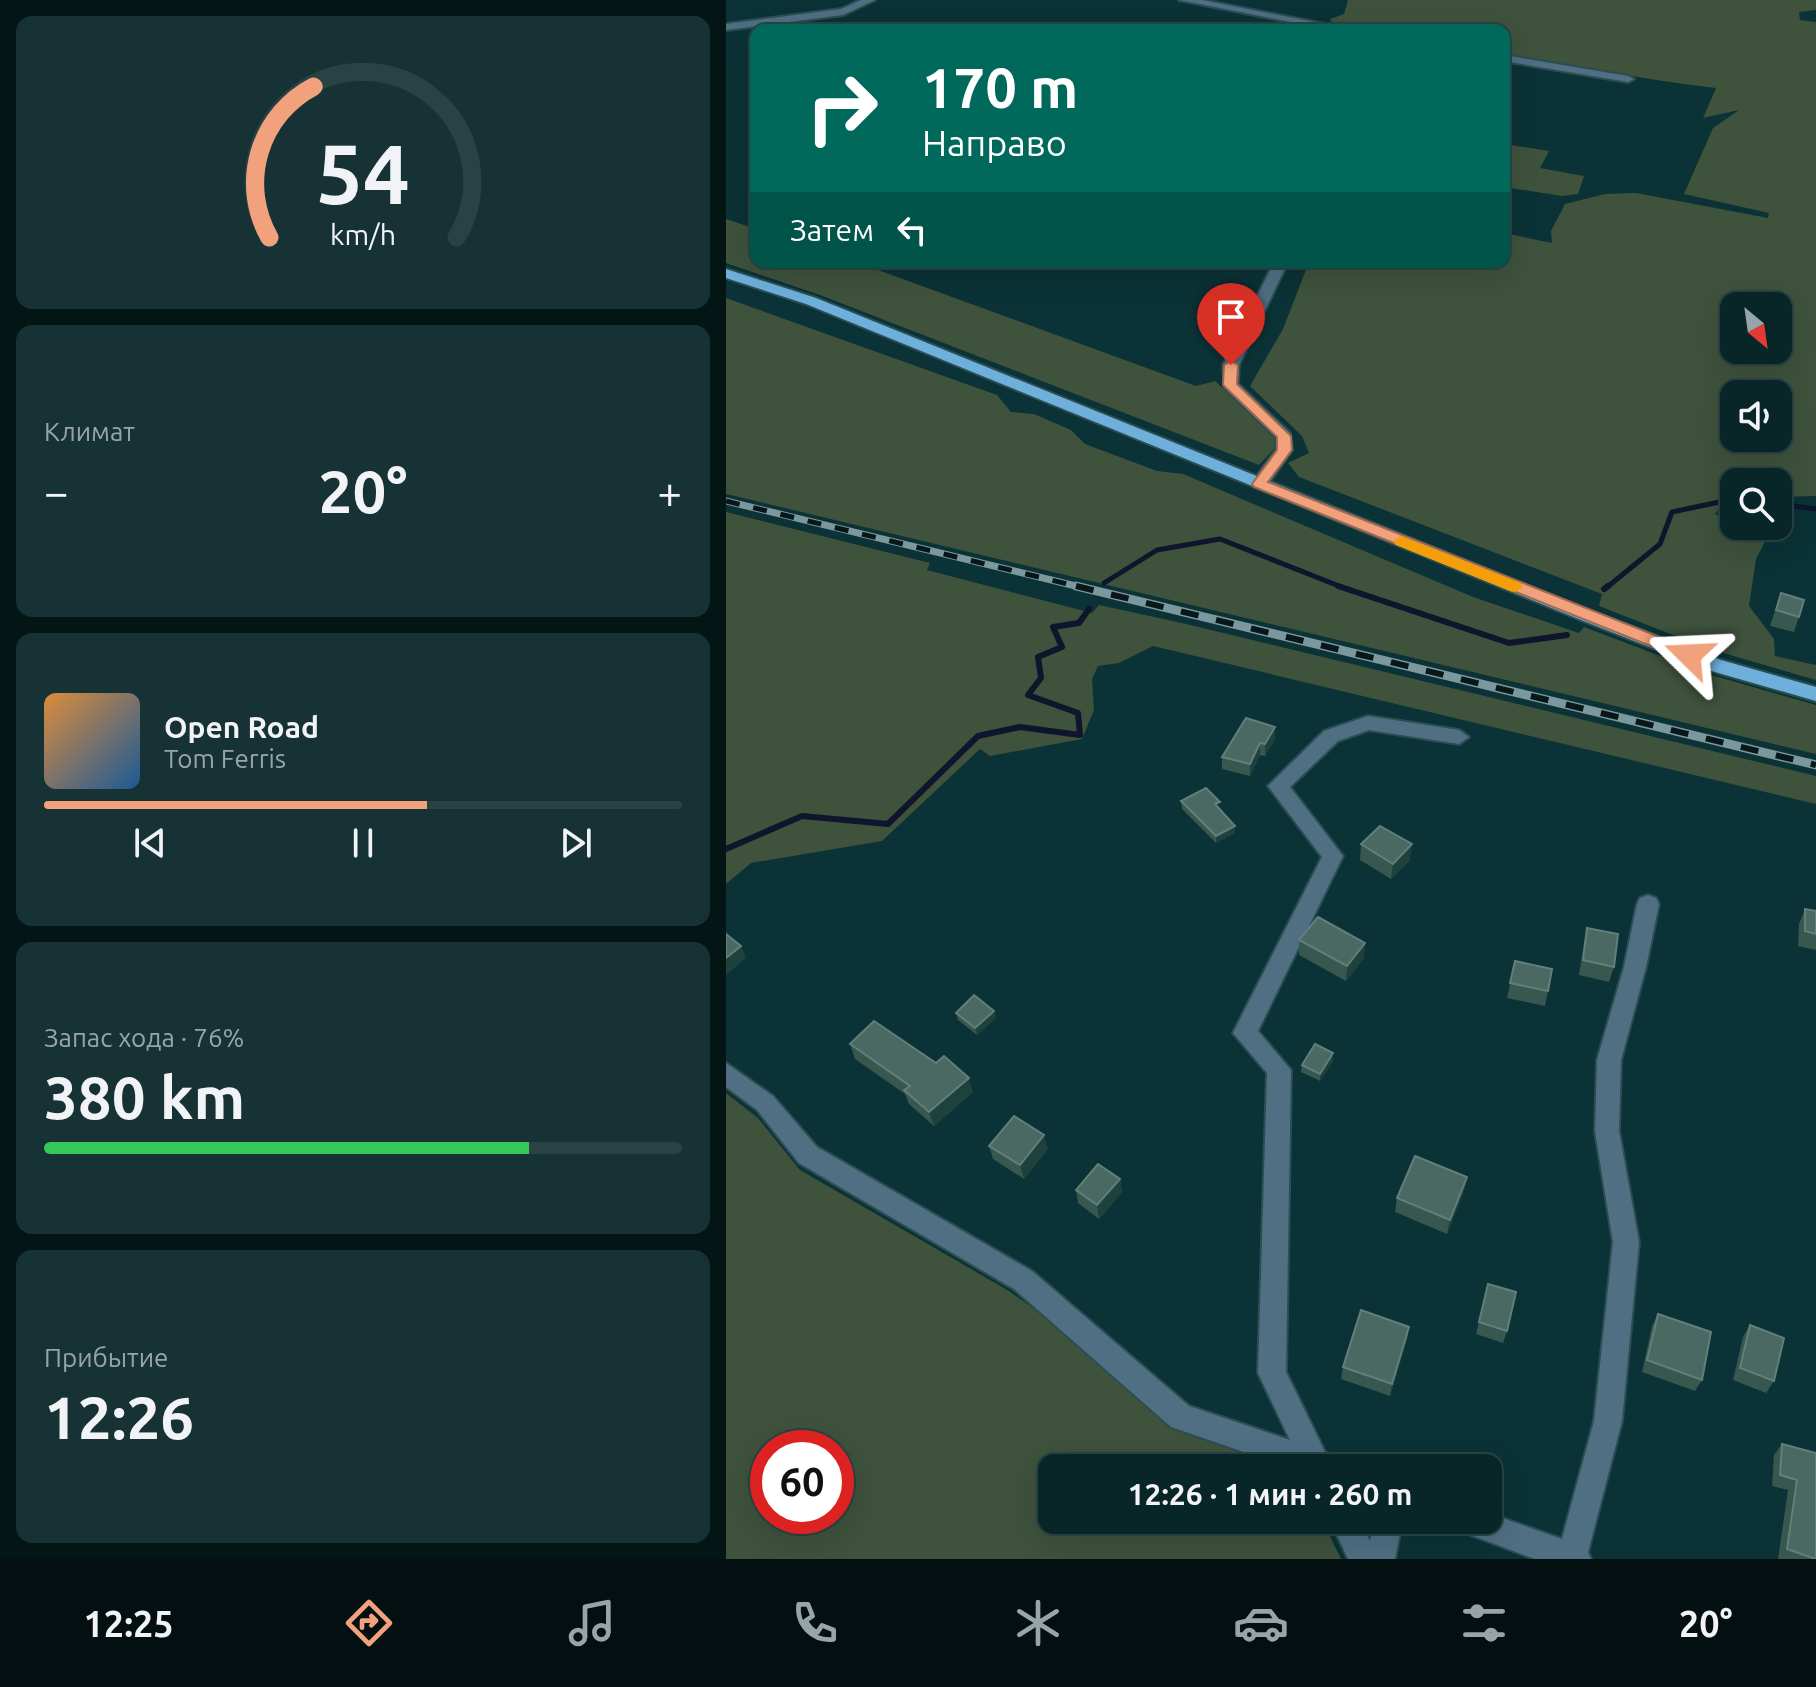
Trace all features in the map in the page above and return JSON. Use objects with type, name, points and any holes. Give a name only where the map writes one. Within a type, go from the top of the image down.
[{"type":"main road","points":[[726,273],[811,301],[1259,484],[1715,665],[1816,694]]},
{"type":"street","points":[[726,27],[843,12],[870,0]]},
{"type":"street","points":[[1184,0],[1316,24]]},
{"type":"street","points":[[1510,59],[1628,79]]},
{"type":"street","points":[[1259,484],[1284,450],[1284,436],[1230,385],[1231,365],[1278,268]]},
{"type":"street","points":[[1315,1454],[1272,1373],[1279,1070],[1245,1033],[1333,856],[1278,786],[1331,736],[1368,723],[1459,737]]},
{"type":"street","points":[[1502,1532],[1574,1558],[1608,1421],[1626,1242],[1607,1131],[1609,1060],[1635,967],[1648,904]]},
{"type":"street","points":[[726,1073],[765,1103],[808,1155],[1023,1280],[1181,1417],[1287,1454]]},
{"type":"street","points":[[1351,1534],[1363,1559]]},
{"type":"street","points":[[1380,1559],[1386,1534]]},
{"type":"green space","points":[[1348,0],[1816,0],[1816,10],[1799,12],[1800,20],[1816,22],[1816,496],[1792,497],[1792,468],[1720,468],[1720,508],[1715,514],[1720,517],[1720,540],[1766,540],[1756,559],[1749,606],[1774,639],[1775,656],[1816,665],[1816,680],[1706,648],[1599,606],[1602,594],[1299,477],[1288,463],[1309,453],[1302,436],[1250,386],[1283,329],[1307,268],[1510,268],[1510,234],[1552,243],[1551,231],[1565,204],[1605,194],[1636,193],[1768,218],[1769,213],[1684,194],[1713,128],[1739,110],[1703,118],[1716,88],[1510,56],[1510,24],[1333,24],[1330,19],[1344,14]]},
{"type":"green space","points":[[1510,145],[1549,151],[1540,168],[1584,176],[1578,194],[1562,196],[1510,188]]},
{"type":"green space","points":[[726,219],[750,227],[750,268],[872,268],[1196,386],[1215,381],[1274,435],[1275,448],[1259,465],[820,295],[726,263]]},
{"type":"green space","points":[[726,298],[997,395],[1011,412],[1034,414],[1071,430],[1085,444],[1157,471],[1183,474],[1473,597],[1579,633],[1584,627],[1711,675],[1816,705],[1816,754],[726,494]]},
{"type":"green space","points":[[726,512],[930,563],[927,570],[1092,613],[1099,605],[1182,623],[1816,776],[1816,804],[1153,646],[1119,663],[1098,666],[1092,679],[1094,710],[1082,739],[990,756],[980,749],[882,841],[751,863],[726,884]]},
{"type":"green space","points":[[726,1093],[758,1118],[800,1170],[1009,1291],[1075,1338],[1181,1430],[1252,1454],[1038,1454],[1038,1534],[1329,1534],[1341,1559],[726,1559]]},
{"type":"building","points":[[1781,593],[1804,600],[1799,617],[1776,610]]},
{"type":"building","points":[[1246,718],[1275,727],[1265,744],[1260,743],[1250,764],[1222,757]]},
{"type":"building","points":[[1206,788],[1220,802],[1215,804],[1235,826],[1216,836],[1181,801]]},
{"type":"building","points":[[1380,826],[1412,844],[1393,864],[1361,844]]},
{"type":"building","points":[[1805,909],[1816,911],[1816,934],[1805,931]]},
{"type":"building","points":[[1318,917],[1365,943],[1347,966],[1299,940]]},
{"type":"building","points":[[1587,928],[1618,934],[1614,967],[1583,960]]},
{"type":"building","points":[[726,934],[741,946],[726,958]]},
{"type":"building","points":[[1515,961],[1552,969],[1548,991],[1510,983]]},
{"type":"building","points":[[974,995],[994,1011],[975,1028],[956,1013]]},
{"type":"building","points":[[874,1021],[936,1063],[944,1056],[969,1078],[929,1112],[904,1090],[910,1086],[850,1044]]},
{"type":"building","points":[[1315,1044],[1333,1053],[1320,1074],[1302,1065]]},
{"type":"building","points":[[1014,1116],[1044,1135],[1020,1165],[989,1146]]},
{"type":"building","points":[[1415,1156],[1467,1177],[1450,1220],[1397,1198]]},
{"type":"building","points":[[1098,1164],[1120,1179],[1097,1205],[1076,1190]]},
{"type":"building","points":[[1488,1284],[1516,1292],[1507,1331],[1479,1322]]},
{"type":"building","points":[[1361,1310],[1409,1327],[1392,1384],[1343,1367]]},
{"type":"building","points":[[1658,1314],[1711,1332],[1702,1380],[1647,1360]]},
{"type":"building","points":[[1750,1325],[1784,1338],[1774,1381],[1740,1368]]},
{"type":"building","points":[[1782,1444],[1816,1453],[1816,1559],[1787,1549],[1797,1480],[1780,1475]]},
{"type":"waterway","points":[[1606,588],[1660,544],[1672,512],[1720,502]]},
{"type":"waterway","points":[[1792,506],[1816,509]]},
{"type":"waterway","points":[[1104,583],[1157,550],[1220,539],[1344,588]]},
{"type":"waterway","points":[[1338,586],[1344,588]]},
{"type":"waterway","points":[[1604,589],[1608,586]]},
{"type":"waterway","points":[[1344,588],[1509,643],[1567,635]]},
{"type":"waterway","points":[[726,849],[802,816],[888,824],[978,736],[1020,727],[1080,735],[1078,713],[1028,695],[1041,678],[1038,657],[1062,647],[1053,627],[1079,623],[1089,609]]},
{"type":"railway","points":[[726,501],[1084,588]]},
{"type":"railway","points":[[1076,586],[1816,765]]},
{"type":"slow traffic","points":[[1401,541],[1515,587]]},
{"type":"route","points":[[1231,365],[1230,385],[1284,436],[1284,450],[1259,484],[1689,655]]}]
